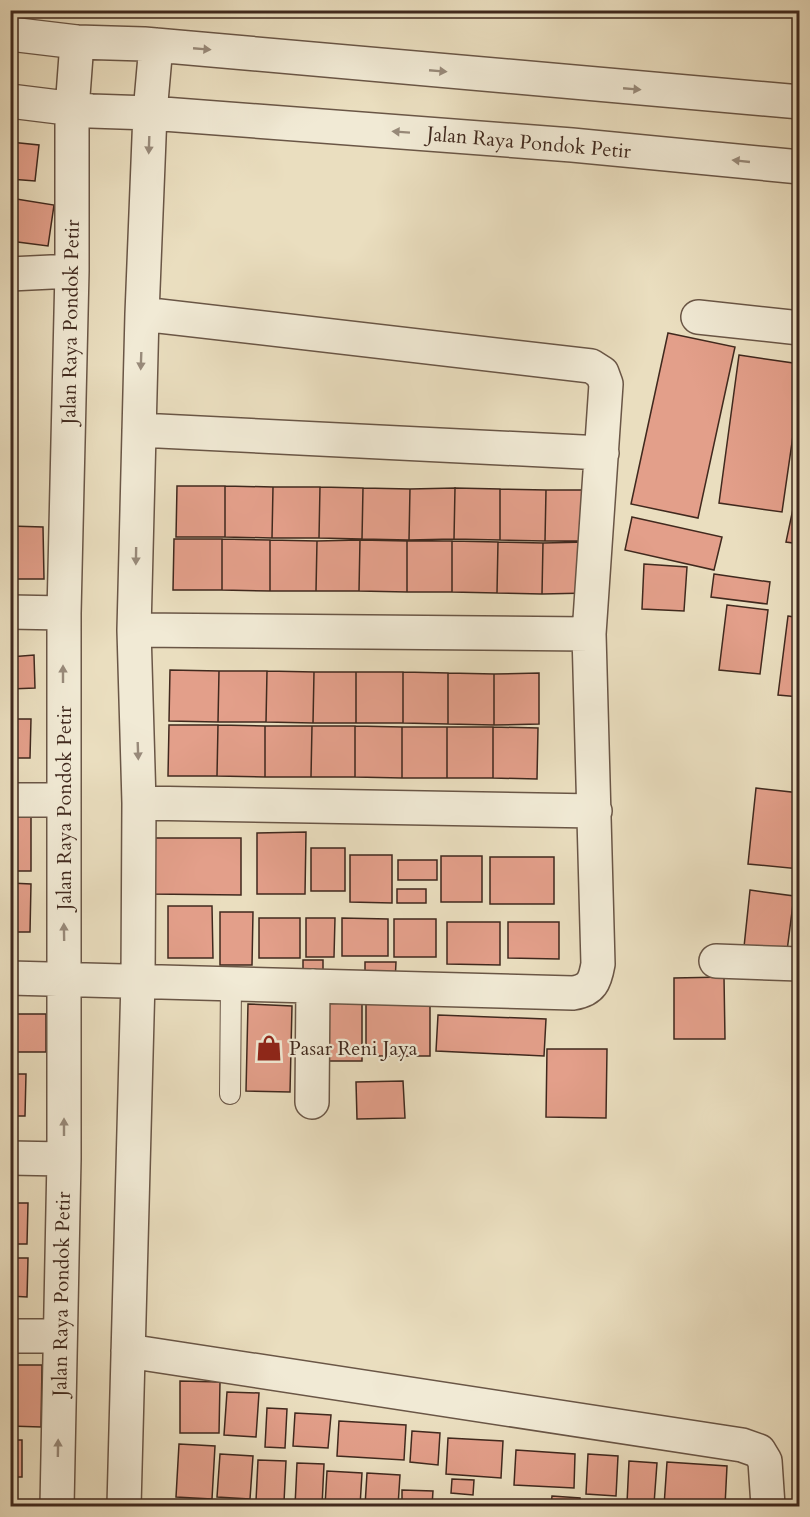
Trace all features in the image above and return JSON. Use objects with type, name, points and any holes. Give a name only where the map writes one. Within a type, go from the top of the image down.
[{"type":"street","points":[[10,34],[82,42],[150,44],[800,102]]},
{"type":"street","name":"Jalan Raya Pondok Petir","points":[[57,1506],[64,1159],[64,613],[72,271],[82,110],[82,42]]},
{"type":"street","points":[[124,1506],[138,980],[139,803],[134,630],[142,314],[144,113],[150,44]]},
{"type":"street","name":"Jalan Raya Pondok Petir","points":[[10,101],[82,110],[572,145],[800,167]]},
{"type":"street","points":[[10,274],[72,271]]},
{"type":"street","points":[[10,978],[573,993],[585,991],[595,982],[598,964],[589,634],[606,384],[602,373],[591,366],[142,314]]},
{"type":"street","points":[[699,316],[800,328]]},
{"type":"street","points":[[139,430],[602,453]]},
{"type":"street","points":[[10,612],[64,613]]},
{"type":"street","points":[[134,630],[589,634]]},
{"type":"street","points":[[10,800],[63,800]]},
{"type":"street","points":[[139,803],[595,811]]},
{"type":"street","points":[[716,961],[800,964]]},
{"type":"street","points":[[312,1102],[313,986]]},
{"type":"street","points":[[10,1158],[64,1159]]},
{"type":"street","points":[[10,1336],[60,1336]]},
{"type":"street","points":[[128,1351],[742,1445],[759,1451],[765,1461],[768,1506]]},
{"type":"lane","points":[[230,1094],[231,983]]},
{"type":"building","points":[[10,142],[39,145],[35,181],[10,179]]},
{"type":"building","points":[[10,198],[54,205],[48,246],[10,241]]},
{"type":"building","points":[[668,333],[735,347],[698,518],[631,504]]},
{"type":"building","points":[[739,355],[800,364],[800,387],[782,512],[719,503]]},
{"type":"building","points":[[177,486],[225,486],[225,537],[176,537]]},
{"type":"building","points":[[225,486],[273,487],[272,538],[225,537]]},
{"type":"building","points":[[273,487],[320,487],[319,538],[272,538]]},
{"type":"building","points":[[320,487],[363,488],[362,539],[319,538]]},
{"type":"building","points":[[363,488],[410,489],[409,540],[362,539]]},
{"type":"building","points":[[455,488],[454,539],[409,540],[410,489]]},
{"type":"building","points":[[455,488],[500,489],[500,540],[454,539]]},
{"type":"building","points":[[500,489],[546,490],[545,541],[500,540]]},
{"type":"building","points":[[546,490],[591,490],[590,541],[545,541]]},
{"type":"building","points":[[794,504],[800,505],[800,544],[786,542]]},
{"type":"building","points":[[632,517],[722,537],[714,570],[625,550]]},
{"type":"building","points":[[10,526],[43,527],[44,579],[10,579]]},
{"type":"building","points":[[174,539],[222,539],[222,590],[173,590]]},
{"type":"building","points":[[222,539],[270,540],[270,591],[222,590]]},
{"type":"building","points":[[270,540],[317,541],[316,591],[270,591]]},
{"type":"building","points":[[360,540],[407,541],[407,592],[359,591]]},
{"type":"building","points":[[360,540],[359,591],[316,591],[317,541]]},
{"type":"building","points":[[407,541],[452,541],[452,592],[407,592]]},
{"type":"building","points":[[452,541],[498,542],[497,593],[452,592]]},
{"type":"building","points":[[498,542],[543,543],[542,594],[497,593]]},
{"type":"building","points":[[588,542],[588,593],[542,594],[543,543]]},
{"type":"building","points":[[644,564],[687,567],[684,611],[642,609]]},
{"type":"building","points":[[714,574],[770,582],[767,604],[711,597]]},
{"type":"building","points":[[727,605],[768,610],[760,674],[719,670]]},
{"type":"building","points":[[788,616],[800,618],[800,697],[778,695]]},
{"type":"building","points":[[34,655],[35,688],[10,689],[10,657]]},
{"type":"building","points":[[170,670],[219,671],[218,722],[169,721]]},
{"type":"building","points":[[219,671],[267,671],[266,722],[218,722]]},
{"type":"building","points":[[267,671],[314,672],[313,723],[266,722]]},
{"type":"building","points":[[314,672],[356,672],[356,723],[313,723]]},
{"type":"building","points":[[356,672],[403,672],[403,723],[356,723]]},
{"type":"building","points":[[403,672],[448,673],[448,724],[403,723]]},
{"type":"building","points":[[448,673],[494,674],[494,725],[448,724]]},
{"type":"building","points":[[539,673],[539,724],[494,725],[494,674]]},
{"type":"building","points":[[10,719],[31,719],[30,758],[10,758]]},
{"type":"building","points":[[169,725],[218,725],[217,776],[168,776]]},
{"type":"building","points":[[218,725],[265,726],[265,777],[217,776]]},
{"type":"building","points":[[265,726],[312,726],[311,777],[265,777]]},
{"type":"building","points":[[312,726],[355,726],[355,777],[311,777]]},
{"type":"building","points":[[355,726],[402,727],[402,778],[355,777]]},
{"type":"building","points":[[402,727],[447,727],[447,778],[402,778]]},
{"type":"building","points":[[447,727],[493,727],[493,778],[447,778]]},
{"type":"building","points":[[493,727],[538,728],[537,779],[493,778]]},
{"type":"building","points":[[756,788],[800,793],[800,869],[748,864]]},
{"type":"building","points":[[10,807],[31,807],[31,871],[10,871]]},
{"type":"building","points":[[306,832],[305,894],[257,894],[257,833]]},
{"type":"building","points":[[151,838],[241,838],[241,895],[150,894]]},
{"type":"building","points":[[311,848],[345,848],[345,891],[311,891]]},
{"type":"building","points":[[350,855],[392,855],[392,903],[350,902]]},
{"type":"building","points":[[441,856],[482,856],[482,902],[441,902]]},
{"type":"building","points":[[490,857],[554,857],[554,904],[490,904]]},
{"type":"building","points":[[398,860],[437,860],[437,880],[398,880]]},
{"type":"building","points":[[10,883],[31,884],[30,932],[10,932]]},
{"type":"building","points":[[397,889],[426,889],[426,903],[397,903]]},
{"type":"building","points":[[750,890],[794,896],[787,951],[744,947]]},
{"type":"building","points":[[168,906],[212,906],[213,958],[168,958]]},
{"type":"building","points":[[220,912],[253,912],[252,965],[220,965]]},
{"type":"building","points":[[259,918],[300,918],[300,958],[259,958]]},
{"type":"building","points":[[306,918],[335,918],[334,957],[306,957]]},
{"type":"building","points":[[342,918],[388,919],[388,956],[342,956]]},
{"type":"building","points":[[394,919],[436,919],[436,957],[394,957]]},
{"type":"building","points":[[447,922],[500,922],[500,965],[447,964]]},
{"type":"building","points":[[508,922],[559,922],[559,959],[508,958]]},
{"type":"building","points":[[303,960],[323,960],[323,978],[303,978]]},
{"type":"building","points":[[365,962],[396,962],[395,983],[365,983]]},
{"type":"building","points":[[724,977],[725,1039],[674,1039],[674,978]]},
{"type":"building","points":[[321,1002],[362,1002],[362,1061],[322,1061]]},
{"type":"building","points":[[430,1003],[430,1056],[366,1056],[366,1004]]},
{"type":"building","name":"Pasar Reni Jaya","points":[[248,1004],[292,1006],[290,1092],[246,1091]]},
{"type":"building","points":[[10,1014],[46,1014],[46,1052],[10,1052]]},
{"type":"building","points":[[438,1015],[546,1019],[544,1056],[436,1051]]},
{"type":"building","points":[[547,1049],[607,1049],[606,1118],[546,1117]]},
{"type":"building","points":[[10,1074],[26,1074],[25,1116],[10,1116]]},
{"type":"building","points":[[403,1081],[405,1118],[357,1119],[356,1082]]},
{"type":"building","points":[[10,1203],[28,1203],[27,1244],[10,1244]]},
{"type":"building","points":[[10,1258],[28,1258],[27,1297],[10,1296]]},
{"type":"building","points":[[10,1365],[42,1365],[41,1427],[10,1426]]},
{"type":"building","points":[[180,1381],[220,1382],[219,1433],[180,1433]]},
{"type":"building","points":[[227,1392],[259,1393],[256,1437],[224,1435]]},
{"type":"building","points":[[267,1408],[287,1409],[285,1448],[265,1447]]},
{"type":"building","points":[[295,1413],[331,1415],[328,1448],[293,1446]]},
{"type":"building","points":[[339,1421],[406,1425],[404,1460],[337,1456]]},
{"type":"building","points":[[412,1431],[440,1433],[438,1465],[410,1462]]},
{"type":"building","points":[[448,1438],[503,1441],[501,1478],[446,1474]]},
{"type":"building","points":[[10,1440],[22,1440],[22,1477],[10,1477]]},
{"type":"building","points":[[179,1444],[215,1446],[212,1499],[176,1497]]},
{"type":"building","points":[[516,1450],[575,1454],[574,1488],[514,1485]]},
{"type":"building","points":[[220,1454],[253,1456],[250,1499],[217,1497]]},
{"type":"building","points":[[588,1454],[618,1456],[616,1496],[586,1494]]},
{"type":"building","points":[[258,1460],[286,1461],[284,1502],[256,1501]]},
{"type":"building","points":[[629,1461],[657,1463],[654,1504],[627,1503]]},
{"type":"building","points":[[667,1462],[727,1466],[725,1506],[664,1506]]},
{"type":"building","points":[[297,1463],[324,1464],[322,1506],[295,1506]]},
{"type":"building","points":[[327,1471],[362,1473],[360,1506],[325,1506]]},
{"type":"building","points":[[367,1473],[400,1475],[398,1506],[365,1506]]},
{"type":"building","points":[[452,1479],[474,1480],[473,1495],[451,1493]]},
{"type":"building","points":[[402,1490],[433,1491],[432,1506],[402,1506]]},
{"type":"building","points":[[552,1496],[580,1498],[579,1506],[551,1506]]},
{"type":"building","points":[[586,1502],[615,1503],[614,1506],[586,1506]]},
{"type":"place","name":"Pasar Reni Jaya","points":[[269,1048]]}]
